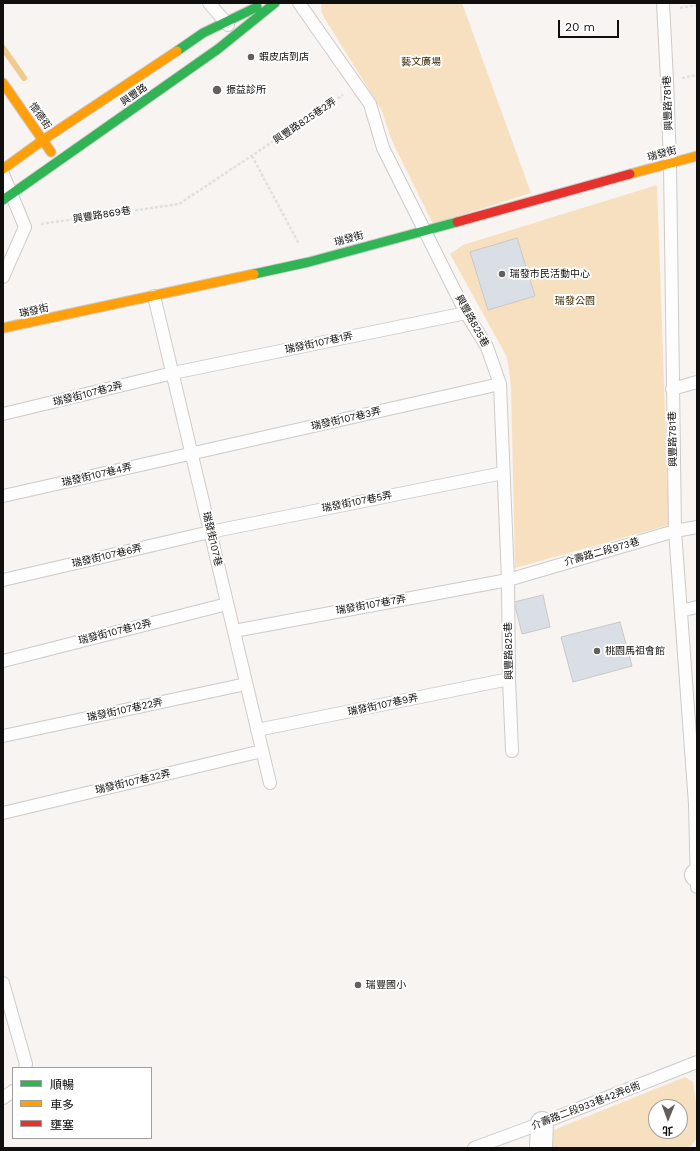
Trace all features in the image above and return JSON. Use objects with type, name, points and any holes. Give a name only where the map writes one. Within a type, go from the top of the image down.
[{"type":"street","name":"興豐路","points":[[3,169],[43,140],[203,33],[265,3]]},
{"type":"street","name":"興豐路","points":[[7,197],[218,50],[275,3]]},
{"type":"street","name":"懷德街","points":[[3,83],[58,162]]},
{"type":"street","name":"瑞發街","points":[[3,328],[309,262],[670,162],[697,156]]},
{"type":"street","points":[[541,1148],[542,1123]]},
{"type":"lane","points":[[209,3],[235,36]]},
{"type":"lane","name":"興豐路825巷","points":[[299,3],[370,104],[384,148],[466,313],[487,347],[500,384],[508,580],[509,679],[512,751]]},
{"type":"lane","name":"興豐路781巷","points":[[663,3],[670,162],[675,531],[681,611],[693,714],[697,879]]},
{"type":"lane","points":[[3,174],[7,197],[25,227],[3,277]]},
{"type":"lane","name":"瑞發街107巷","points":[[154,296],[270,783]]},
{"type":"lane","name":"瑞發街107巷1弄","points":[[173,373],[466,313]]},
{"type":"lane","name":"瑞發街107巷2弄","points":[[3,414],[173,373]]},
{"type":"lane","points":[[672,389],[697,382]]},
{"type":"lane","name":"瑞發街107巷3弄","points":[[192,453],[500,384]]},
{"type":"lane","name":"瑞發街107巷4弄","points":[[3,496],[192,453]]},
{"type":"lane","name":"瑞發街107巷5弄","points":[[210,532],[503,473]]},
{"type":"lane","name":"介壽路二段973巷","points":[[508,580],[675,531],[697,527]]},
{"type":"lane","name":"瑞發街107巷6弄","points":[[3,580],[210,532]]},
{"type":"lane","name":"瑞發街107巷7弄","points":[[234,631],[508,580]]},
{"type":"lane","name":"瑞發街107巷12弄","points":[[3,661],[227,604]]},
{"type":"lane","points":[[681,611],[697,607]]},
{"type":"lane","name":"瑞發街107巷9弄","points":[[257,730],[509,679]]},
{"type":"lane","name":"瑞發街107巷22弄","points":[[3,736],[246,684]]},
{"type":"lane","name":"瑞發街107巷32弄","points":[[3,813],[262,751]]},
{"type":"lane","points":[[3,983],[26,1064],[25,1067]]},
{"type":"lane","name":"介壽路二段933巷42弄6衖","points":[[474,1148],[697,1062]]},
{"type":"lane","points":[[3,1098],[12,1092]]},
{"type":"path","name":"興豐路825巷2弄","points":[[179,204],[357,86]]},
{"type":"path","points":[[252,156],[309,262]]},
{"type":"path","name":"興豐路869巷","points":[[25,227],[179,204]]},
{"type":"green space","name":"藝文廣場","points":[[321,3],[462,3],[531,193],[433,224],[392,141],[381,109],[322,14]]},
{"type":"green space","name":"瑞發公園","points":[[657,185],[669,525],[515,568],[511,386],[507,357],[450,254],[463,245]]},
{"type":"green space","points":[[685,1077],[693,1082],[697,1109],[697,1138],[689,1148],[551,1148],[551,1132]]},
{"type":"building","name":"瑞發市民活動中心","points":[[517,238],[535,296],[488,310],[470,252]]},
{"type":"building","points":[[543,595],[550,627],[522,634],[514,602]]},
{"type":"building","name":"桃園馬祖會館","points":[[620,622],[632,666],[573,682],[561,637]]},
{"type":"waterway","points":[[3,48],[24,78]]},
{"type":"traffic: fast","points":[[3,200],[218,49],[275,3]]},
{"type":"traffic: fast","points":[[177,51],[203,33],[257,7]]},
{"type":"traffic: fast","points":[[254,274],[309,262],[457,222]]},
{"type":"traffic: slow","points":[[3,169],[43,140],[177,51]]},
{"type":"traffic: slow","points":[[3,83],[51,152]]},
{"type":"traffic: slow","points":[[630,174],[697,156]]},
{"type":"traffic: slow","points":[[3,328],[254,274]]},
{"type":"traffic: jam","points":[[457,222],[630,174]]},
{"type":"place","name":"蝦皮店到店","points":[[251,57]]},
{"type":"place","name":"振益診所","points":[[217,90]]},
{"type":"place","name":"瑞發市民活動中心","points":[[502,274]]},
{"type":"place","name":"桃園馬祖會館","points":[[597,651]]},
{"type":"place","name":"瑞豐國小","points":[[358,985]]}]
